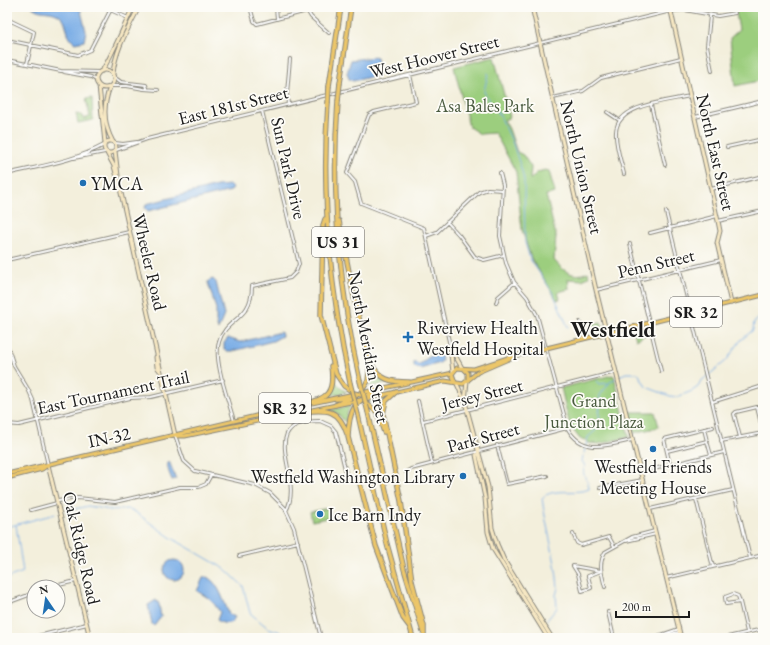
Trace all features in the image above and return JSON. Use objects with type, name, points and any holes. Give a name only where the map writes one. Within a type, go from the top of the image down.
[{"type":"highway","name":"North Meridian Street","points":[[341,7],[329,86],[328,103],[326,216],[334,297],[350,383],[387,544],[413,638]]},
{"type":"highway","name":"North Meridian Street","points":[[351,7],[338,101],[336,141],[337,214],[340,261],[346,307],[360,381],[404,569],[424,637]]},
{"type":"highway","points":[[337,214],[355,302],[370,362],[377,373],[384,379],[394,382],[409,382]]},
{"type":"highway","points":[[301,405],[321,400],[330,391],[333,380],[321,310],[323,225],[326,216]]},
{"type":"highway","points":[[330,357],[338,380],[348,390],[365,396],[385,395]]},
{"type":"highway","points":[[335,405],[354,398],[359,394],[368,381],[370,362]]},
{"type":"highway","points":[[348,437],[350,414],[359,400],[379,389]]},
{"type":"highway","points":[[396,392],[387,399],[383,408],[388,441],[401,501],[412,581],[424,626],[424,637]]},
{"type":"highway","points":[[336,399],[354,398],[368,403],[377,412],[388,441]]},
{"type":"highway","points":[[299,412],[319,410],[330,412],[343,422],[376,546],[403,618],[409,626]]},
{"type":"main road","name":"SR 32","points":[[463,368],[474,369],[520,354],[690,314],[763,295]]},
{"type":"main road","name":"SR 32","points":[[467,381],[478,372],[520,354]]},
{"type":"main road","points":[[463,368],[468,374],[467,381],[462,384],[456,383],[453,379],[453,373],[456,369],[463,368]]},
{"type":"main road","name":"SR 32","points":[[175,435],[301,405],[336,399],[453,373]]},
{"type":"main road","name":"SR 32","points":[[175,435],[185,436],[385,395],[445,381],[456,383]]},
{"type":"main road","name":"IN-32","points":[[7,474],[40,465],[48,465],[175,435]]},
{"type":"main road","name":"IN-32","points":[[7,478],[42,469],[48,465]]},
{"type":"street","points":[[104,7],[128,18]]},
{"type":"street","points":[[7,40],[78,55],[83,54],[90,50],[112,7]]},
{"type":"street","points":[[96,80],[100,72],[108,63],[133,7]]},
{"type":"street","points":[[73,158],[106,152],[111,154],[116,151],[114,142],[108,130],[105,115],[105,98],[114,82],[114,59],[139,7]]},
{"type":"street","points":[[250,7],[254,21],[257,24],[307,11]]},
{"type":"street","points":[[276,7],[277,19]]},
{"type":"street","points":[[305,7],[307,11],[329,33]]},
{"type":"street","name":"North Union Street","points":[[532,7],[596,290],[681,638]]},
{"type":"street","name":"West Hoover Street","points":[[334,94],[670,9],[685,10],[710,16],[723,16],[736,12]]},
{"type":"street","name":"North East Street","points":[[670,9],[717,216],[720,231],[717,243],[731,304]]},
{"type":"street","points":[[710,16],[707,41],[712,72]]},
{"type":"street","points":[[7,19],[34,32],[27,64]]},
{"type":"street","points":[[553,98],[583,91],[601,78],[681,58]]},
{"type":"street","points":[[288,105],[286,93],[290,59]]},
{"type":"street","points":[[7,60],[90,77],[96,80],[99,86],[106,152]]},
{"type":"street","points":[[61,71],[108,71],[121,82],[146,85],[147,88]]},
{"type":"street","points":[[410,75],[416,102],[374,112],[370,115],[347,173],[355,182],[361,203],[424,228],[450,346],[453,373]]},
{"type":"street","points":[[99,86],[104,88],[126,86],[158,90]]},
{"type":"street","name":"East 181st Street","points":[[114,142],[122,144],[137,142],[334,94]]},
{"type":"street","points":[[624,174],[616,136],[619,120],[628,112],[690,96]]},
{"type":"street","points":[[695,117],[763,101]]},
{"type":"street","points":[[652,105],[665,165]]},
{"type":"street","name":"Sun Park Drive","points":[[234,421],[218,356],[218,342],[223,333],[247,309],[250,301],[252,286],[290,278],[296,272],[298,264],[262,111]]},
{"type":"street","points":[[607,112],[619,120]]},
{"type":"street","points":[[727,147],[763,139]]},
{"type":"street","points":[[7,174],[90,153],[109,141],[114,142]]},
{"type":"street","name":"East 181st Street","points":[[116,151],[137,142]]},
{"type":"street","name":"Wheeler Road","points":[[116,151],[119,184]]},
{"type":"street","name":"Wheeler Road","points":[[106,152],[114,166],[119,184],[175,435]]},
{"type":"street","points":[[500,173],[502,190],[500,225],[504,255],[508,270],[514,282],[535,309],[567,428],[573,437],[580,443],[590,446],[601,447],[633,439]]},
{"type":"street","points":[[711,189],[763,176]]},
{"type":"street","points":[[426,236],[433,235],[479,192],[488,189],[502,190]]},
{"type":"street","points":[[718,221],[763,211]]},
{"type":"street","points":[[666,212],[750,558]]},
{"type":"street","points":[[650,233],[717,216]]},
{"type":"street","points":[[447,222],[459,234],[475,257],[484,260],[504,255]]},
{"type":"street","points":[[7,260],[129,232]]},
{"type":"street","points":[[630,244],[661,371]]},
{"type":"street","name":"Penn Street","points":[[596,290],[721,260]]},
{"type":"street","points":[[496,303],[498,297],[514,282]]},
{"type":"street","points":[[580,322],[583,339]]},
{"type":"street","points":[[7,344],[14,366],[31,395],[48,465]]},
{"type":"street","points":[[450,346],[463,368]]},
{"type":"street","name":"Jersey Street","points":[[422,421],[617,373]]},
{"type":"street","name":"East Tournament Trail","points":[[7,424],[19,425],[130,398],[166,394],[223,380]]},
{"type":"street","points":[[465,402],[465,389],[467,381]]},
{"type":"street","points":[[456,383],[465,402],[477,452],[476,455],[486,502],[488,532],[493,549],[548,638]]},
{"type":"street","points":[[712,402],[763,386]]},
{"type":"street","points":[[418,401],[432,464]]},
{"type":"street","points":[[721,441],[740,437],[763,432],[757,408],[742,410],[734,413],[740,437]]},
{"type":"street","points":[[286,511],[291,485],[284,444],[286,434],[292,427],[320,421],[334,428],[338,437],[347,477]]},
{"type":"street","points":[[670,465],[664,439],[713,427]]},
{"type":"street","name":"Park Street","points":[[406,472],[411,469],[477,452],[496,445],[567,428]]},
{"type":"street","points":[[704,429],[711,455]]},
{"type":"street","points":[[175,435],[186,462],[195,470],[250,483],[274,496],[286,511],[294,528],[298,542],[320,638]]},
{"type":"street","points":[[667,451],[707,441]]},
{"type":"street","points":[[496,445],[507,484],[547,476]]},
{"type":"street","points":[[477,452],[480,454],[488,487],[492,528],[499,551],[552,638]]},
{"type":"street","points":[[641,472],[724,452]]},
{"type":"street","name":"Oak Ridge Road","points":[[48,465],[90,638]]},
{"type":"street","points":[[31,510],[78,498],[115,502],[180,487],[199,487],[206,484],[211,475]]},
{"type":"street","points":[[600,488],[643,480]]},
{"type":"street","points":[[650,509],[733,490]]},
{"type":"street","points":[[696,499],[713,567]]},
{"type":"street","points":[[605,587],[601,571],[602,557],[605,552],[625,541],[655,532]]},
{"type":"street","points":[[573,534],[577,543],[581,545],[609,537],[614,546]]},
{"type":"street","points":[[239,556],[298,542]]},
{"type":"street","points":[[666,578],[763,555]]},
{"type":"street","points":[[573,566],[601,571],[590,574],[588,576],[591,588],[582,590],[578,574],[573,566]]},
{"type":"street","points":[[66,583],[77,580]]},
{"type":"street","points":[[740,602],[727,604],[724,599],[727,596],[734,594],[738,596],[740,602],[747,632]]},
{"type":"street","points":[[7,603],[26,595]]},
{"type":"street","points":[[608,612],[614,638]]},
{"type":"street","points":[[30,638],[87,624]]},
{"type":"street","points":[[722,638],[763,629]]},
{"type":"street","points":[[652,638],[679,631]]},
{"type":"green space","points":[[735,7],[763,7],[763,80],[735,86],[730,38],[739,30]]},
{"type":"green space","name":"Asa Bales Park","points":[[494,57],[510,117],[504,120],[509,129],[517,152],[523,155],[531,167],[530,179],[538,172],[545,170],[549,171],[555,193],[546,195],[556,236],[554,260],[561,268],[569,273],[578,275],[588,272],[589,277],[582,280],[568,279],[569,289],[558,292],[560,299],[557,300],[531,258],[522,230],[516,172],[495,133],[480,134],[469,127],[454,67]]},
{"type":"green space","points":[[92,98],[93,120],[78,123],[76,114],[82,115],[83,119],[90,117],[86,99]]},
{"type":"green space","points":[[601,322],[603,331],[594,334],[591,325]]},
{"type":"green space","points":[[649,328],[650,335],[647,334],[636,340],[634,331]]},
{"type":"green space","points":[[373,371],[379,378],[388,383],[368,387],[372,382]]},
{"type":"green space","name":"Grand Junction Plaza","points":[[612,375],[614,376],[629,437],[598,444],[589,443],[586,440],[580,439],[570,426],[561,388]]},
{"type":"green space","points":[[335,381],[347,392],[328,396],[332,390]]},
{"type":"green space","points":[[385,399],[381,412],[370,402],[371,401]]},
{"type":"green space","points":[[351,406],[345,422],[338,414],[329,410]]},
{"type":"green space","points":[[629,412],[655,412],[659,427],[634,433]]},
{"type":"green space","name":"Ice Barn Indy","points":[[328,508],[331,517],[312,521],[310,512]]},
{"type":"water","points":[[32,7],[80,7],[86,31],[84,41],[75,43],[72,41],[68,35],[66,24],[58,15],[51,12],[40,11]]},
{"type":"water","points":[[374,57],[377,58],[379,68],[375,76],[353,81],[349,79],[347,73],[351,60]]},
{"type":"water","points":[[230,185],[233,188],[231,191],[148,211],[145,208],[146,204],[217,186]]},
{"type":"water","points":[[213,279],[216,282],[224,315],[218,330],[216,322],[216,309],[208,283],[208,281]]},
{"type":"water","points":[[281,332],[282,336],[273,341],[233,351],[227,351],[224,349],[224,343],[228,338],[240,342]]},
{"type":"water","points":[[437,352],[441,355],[442,360],[440,363],[420,369],[414,367],[414,361],[419,365]]},
{"type":"water","points":[[169,461],[176,479],[172,480],[170,475],[168,467]]},
{"type":"water","points":[[174,560],[181,563],[184,570],[181,577],[174,580],[167,577],[164,570],[167,563]]},
{"type":"water","points":[[207,577],[218,588],[229,614],[235,617],[232,622],[224,623],[217,620],[220,612],[210,600],[197,591],[203,578]]},
{"type":"water","points":[[156,600],[159,604],[161,617],[154,626],[152,624],[148,605]]},
{"type":"waterway","points":[[488,73],[484,92],[500,116],[512,141],[522,171],[524,180],[525,243],[530,259],[553,293],[568,327]]},
{"type":"waterway","points":[[619,376],[626,373],[638,373],[646,387],[670,396],[677,397],[692,391],[698,387],[700,382],[726,361],[741,340],[753,330],[754,322],[763,315]]},
{"type":"waterway","points":[[584,453],[588,437],[595,431],[599,422],[600,395],[610,382],[616,378]]},
{"type":"waterway","points":[[597,381],[600,384],[609,383]]},
{"type":"waterway","points":[[547,620],[557,608],[556,595],[558,588],[542,498],[552,493],[583,491],[589,489],[584,475],[585,466],[582,461],[583,456]]},
{"type":"waterway","points":[[66,511],[88,506],[110,510],[128,509],[135,512],[170,537],[225,569],[243,586],[250,613],[268,628],[278,631],[288,638]]},
{"type":"waterway","points":[[7,527],[55,514]]},
{"type":"waterway","points":[[7,578],[23,572],[16,525]]},
{"type":"place","name":"YMCA","points":[[83,183]]},
{"type":"place","name":"Riverview Health Westfield Hospital","points":[[408,337]]},
{"type":"place","name":"Westfield Friends Meeting House","points":[[653,449]]},
{"type":"place","name":"Westfield Washington Library","points":[[463,476]]},
{"type":"place","name":"Ice Barn Indy","points":[[320,514]]},
{"type":"district","name":"Westfield","points":[[613,329]]}]
